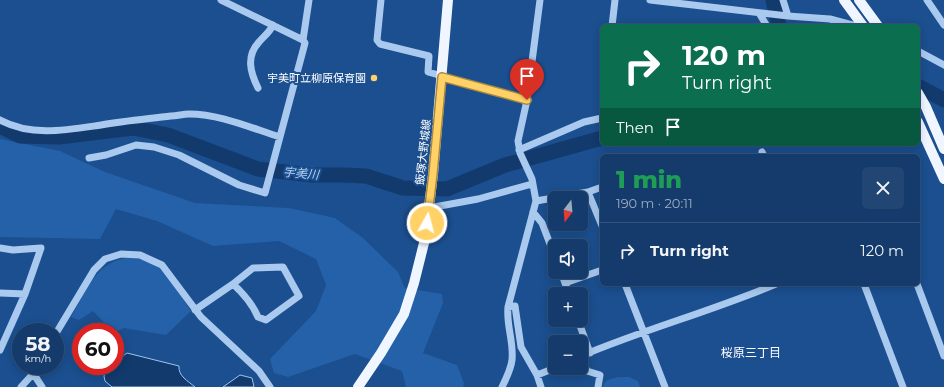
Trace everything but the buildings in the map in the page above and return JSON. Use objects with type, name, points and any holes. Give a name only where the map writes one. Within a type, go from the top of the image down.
[{"type":"main road","name":"飯塚大野城線","points":[[358,387],[381,353],[404,314],[424,245],[430,205],[448,0]]},
{"type":"main road","points":[[844,0],[862,24]]},
{"type":"main road","points":[[859,0],[877,24]]},
{"type":"main road","points":[[920,96],[944,149]]},
{"type":"main road","points":[[920,126],[944,179]]},
{"type":"street","points":[[221,0],[303,40]]},
{"type":"street","points":[[89,158],[106,155],[136,145],[154,147],[179,155],[239,185],[265,193],[305,43],[303,40],[308,0]]},
{"type":"street","points":[[382,0],[377,40],[380,44],[429,56],[428,72],[527,100]]},
{"type":"street","points":[[502,387],[512,361],[507,315],[508,306],[536,201],[532,182],[519,151],[518,141],[527,100],[540,0]]},
{"type":"street","points":[[612,24],[614,0]]},
{"type":"street","points":[[650,0],[788,16],[830,19],[849,24]]},
{"type":"street","points":[[783,0],[788,16]]},
{"type":"street","points":[[927,0],[944,26]]},
{"type":"street","points":[[761,13],[766,24]]},
{"type":"street","points":[[258,88],[252,76],[250,60],[258,44],[271,30],[273,25]]},
{"type":"street","points":[[920,52],[944,65]]},
{"type":"street","points":[[0,120],[23,129],[56,131],[135,119],[188,114],[201,115],[232,122],[280,137]]},
{"type":"street","points":[[519,151],[584,122],[600,118]]},
{"type":"street","points":[[430,205],[478,199],[532,182]]},
{"type":"street","points":[[600,188],[588,192],[600,221]]},
{"type":"street","points":[[536,201],[548,199]]},
{"type":"street","points":[[533,212],[542,222],[548,239]]},
{"type":"street","points":[[0,248],[13,250],[41,248],[25,294],[3,337],[0,350]]},
{"type":"street","points":[[62,323],[94,270],[105,259],[121,254],[140,255],[162,265],[201,317],[259,371],[270,387]]},
{"type":"street","points":[[195,310],[233,284],[252,268],[283,268],[299,296],[266,320],[258,316],[246,296],[233,284]]},
{"type":"street","points":[[565,283],[600,271]]},
{"type":"street","points":[[564,279],[566,287]]},
{"type":"street","points":[[626,286],[665,387]]},
{"type":"street","points":[[581,327],[590,352],[753,294],[771,286]]},
{"type":"street","points":[[865,286],[902,387]]},
{"type":"street","points":[[918,286],[941,341],[944,356]]},
{"type":"street","points":[[0,293],[25,294]]},
{"type":"street","points":[[508,306],[515,306],[521,347],[537,375],[541,387]]},
{"type":"street","points":[[537,375],[548,371]]},
{"type":"street","points":[[588,371],[600,375],[598,387]]},
{"type":"street","points":[[21,387],[31,375]]},
{"type":"street","points":[[34,375],[42,387]]},
{"type":"shaded area","points":[[0,139],[60,151],[105,172],[195,203],[289,208],[335,218],[363,238],[398,272],[405,288],[442,294],[443,303],[423,353],[457,365],[464,383],[463,387],[406,387],[402,371],[355,354],[288,377],[274,373],[270,359],[316,311],[326,285],[316,259],[279,241],[213,246],[157,221],[116,209],[100,239],[0,237]]},
{"type":"shaded area","points":[[131,257],[145,260],[162,269],[191,311],[166,335],[124,328],[124,323],[104,323],[93,311],[79,320],[71,317],[94,278],[108,265],[118,260]]},
{"type":"shaded area","points":[[127,353],[179,366],[180,373],[195,387],[112,387],[105,381],[104,376],[124,375],[124,355]]},
{"type":"shaded area","points":[[240,375],[252,378],[254,387],[223,387]]},
{"type":"shaded area","points":[[618,377],[629,377],[638,381],[640,387],[603,387],[607,381]]},
{"type":"waterway","points":[[773,0],[779,24]]},
{"type":"waterway","name":"宇美川","points":[[920,87],[944,100]]},
{"type":"waterway","name":"宇美川","points":[[0,126],[20,136],[59,137],[133,128],[168,135],[258,169],[312,175],[366,176],[403,188],[447,189],[505,165],[600,139]]},
{"type":"place","name":"宇美町立柳原保育園","points":[[374,78]]},
{"type":"district","name":"桜原三丁目","points":[[751,352]]},
{"type":"route","points":[[427,223],[442,77],[527,100]]}]
